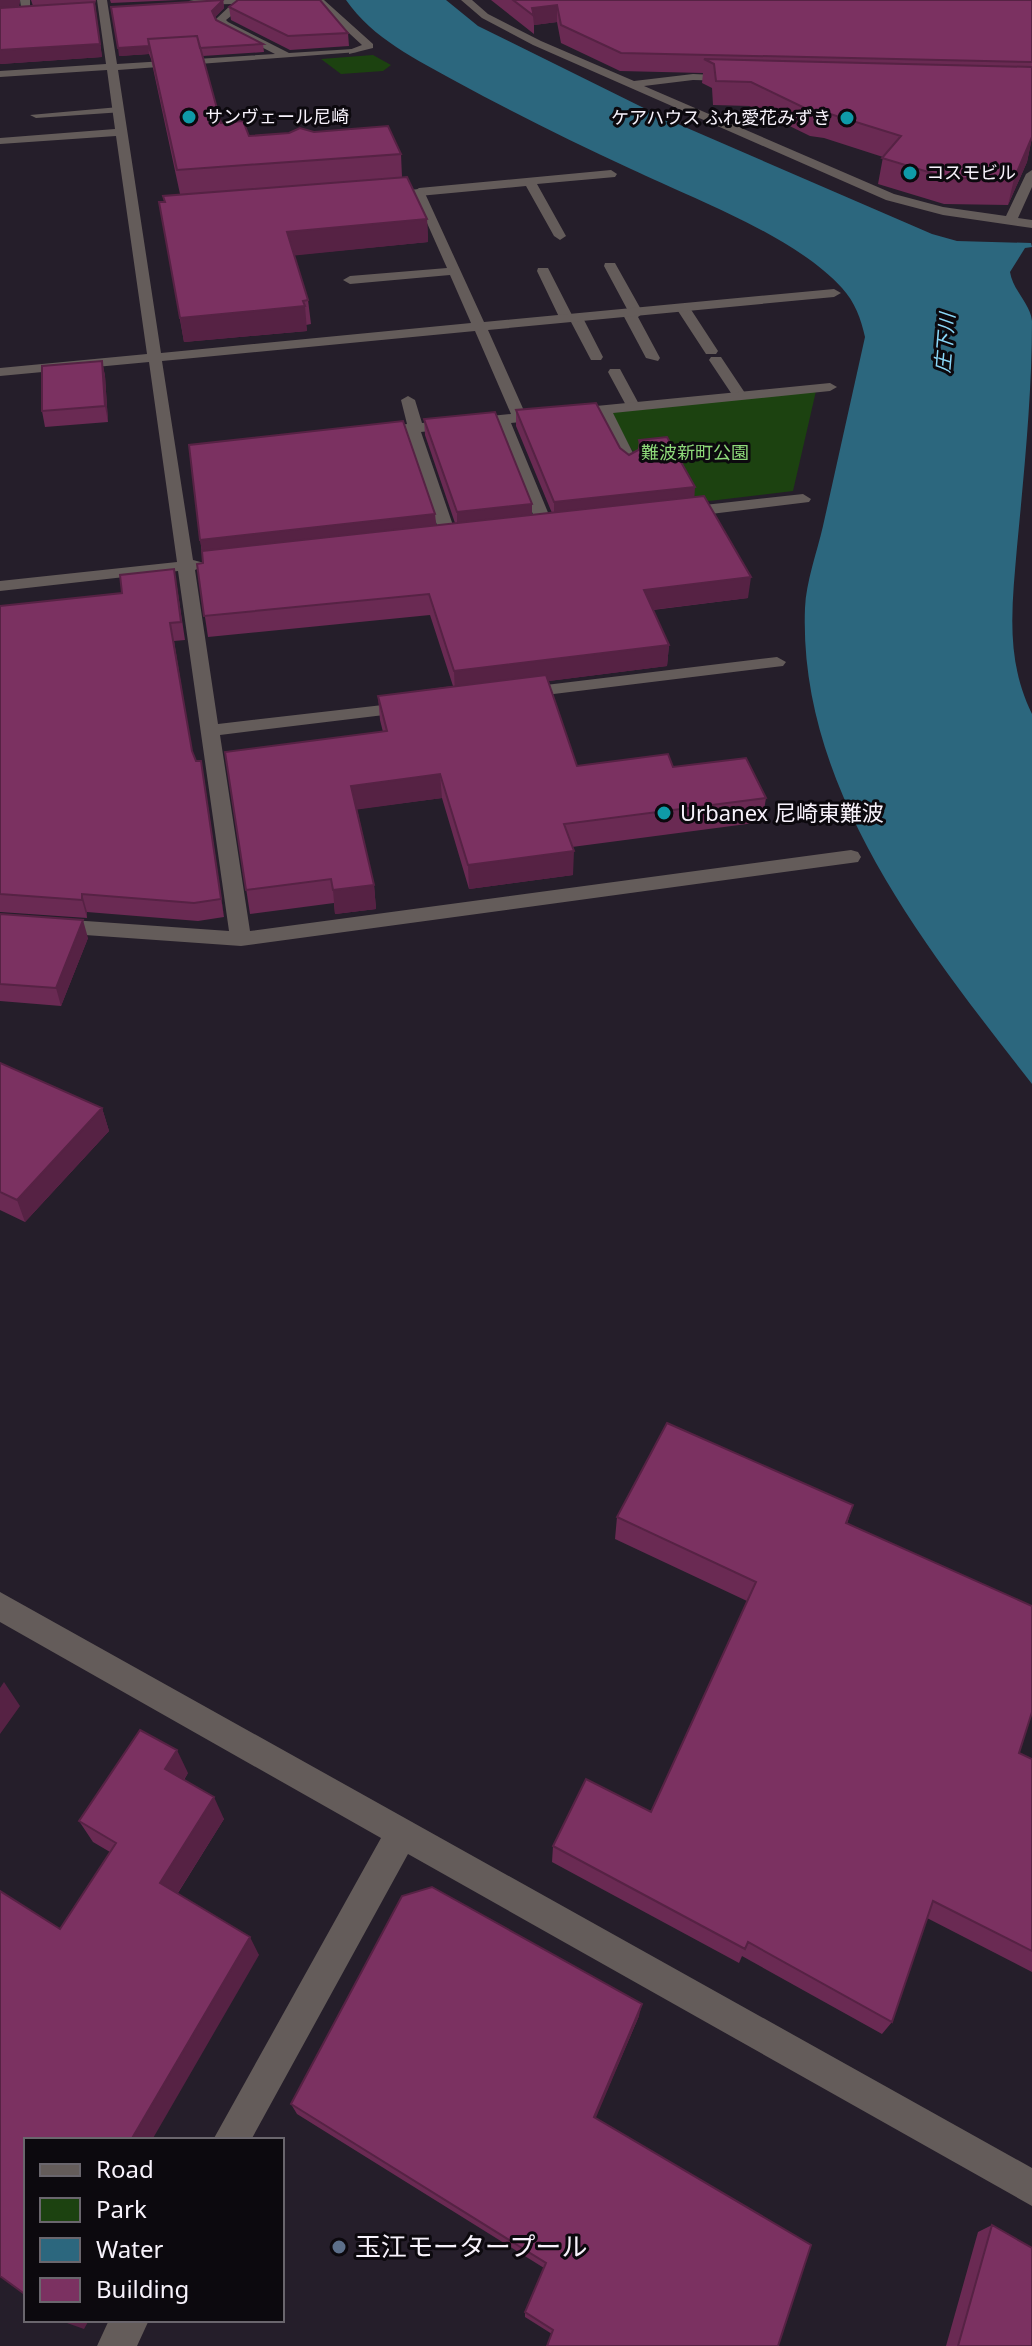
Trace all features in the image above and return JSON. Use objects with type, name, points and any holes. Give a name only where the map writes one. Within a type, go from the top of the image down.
[{"type":"street","points":[[25,0],[27,14]]},
{"type":"street","points":[[243,0],[221,19],[224,24],[285,55]]},
{"type":"street","points":[[180,4],[243,0]]},
{"type":"street","points":[[0,74],[353,52],[369,46],[318,0]]},
{"type":"street","points":[[466,0],[485,16],[537,43],[636,83],[890,197],[956,215],[1032,224]]},
{"type":"street","points":[[103,7],[123,132],[142,215],[154,358],[175,452],[186,565],[241,939]]},
{"type":"street","points":[[14,15],[43,13]]},
{"type":"street","points":[[636,83],[693,77],[739,79]]},
{"type":"street","points":[[36,115],[119,110]]},
{"type":"street","points":[[0,141],[123,132]]},
{"type":"street","points":[[372,196],[611,174]]},
{"type":"street","points":[[1010,221],[1032,174]]},
{"type":"street","points":[[530,182],[560,236]]},
{"type":"street","points":[[419,192],[520,417]]},
{"type":"street","points":[[610,266],[653,358]]},
{"type":"street","points":[[350,280],[455,271]]},
{"type":"street","points":[[543,271],[596,357]]},
{"type":"street","points":[[0,372],[834,293]]},
{"type":"street","points":[[683,308],[740,396]]},
{"type":"street","points":[[615,372],[633,406]]},
{"type":"street","points":[[355,434],[830,387]]},
{"type":"street","points":[[408,400],[448,537]]},
{"type":"street","points":[[604,409],[630,463]]},
{"type":"street","points":[[502,419],[546,527]]},
{"type":"street","points":[[654,516],[803,499]]},
{"type":"street","points":[[0,586],[217,562]]},
{"type":"street","points":[[497,696],[777,662]]},
{"type":"street","points":[[212,730],[434,704]]},
{"type":"street","points":[[0,922],[241,939],[851,857]]},
{"type":"street","points":[[0,1606],[1032,2188]]},
{"type":"street","points":[[232,2138],[402,1833]]},
{"type":"street","points":[[116,2346],[129,2322]]},
{"type":"green space","points":[[373,55],[391,65],[383,71],[341,74],[321,59]]},
{"type":"green space","name":"難波新町公園","points":[[816,391],[793,491],[667,506],[609,413]]},
{"type":"water","name":"庄下川","points":[[346,0],[446,0],[478,26],[664,118],[932,234],[957,241],[1031,243],[1032,247],[1025,248],[1010,272],[1032,321],[1029,406],[1012,632],[1018,673],[1032,714],[1032,1084],[951,978],[876,864],[846,803],[823,740],[808,675],[806,598],[865,337],[851,299],[822,269],[771,235],[543,127],[411,56],[369,26]]},
{"type":"building","points":[[223,0],[212,11],[216,20],[263,44],[200,48],[197,36],[148,39],[150,51],[148,46],[118,48],[111,7]]},
{"type":"building","points":[[238,0],[320,0],[348,33],[288,36],[229,7]]},
{"type":"building","points":[[513,0],[1032,0],[1032,62],[621,53],[561,25],[557,5],[532,8],[534,16]]},
{"type":"building","points":[[94,2],[100,44],[0,50],[0,8]]},
{"type":"building","points":[[197,36],[221,123],[243,121],[249,136],[289,133],[300,128],[314,132],[388,126],[401,154],[177,170],[148,39]]},
{"type":"building","points":[[704,59],[1032,67],[1032,137],[1014,179],[948,178],[882,158],[901,136],[827,113],[813,112],[751,82],[716,81],[714,64]]},
{"type":"building","points":[[407,177],[427,219],[287,232],[308,300],[303,301],[305,306],[180,318],[159,202],[165,202],[163,196]]},
{"type":"building","points":[[102,361],[105,406],[42,411],[42,366]]},
{"type":"building","points":[[596,403],[620,448],[629,455],[642,448],[639,440],[667,437],[695,487],[554,502],[516,410]]},
{"type":"building","points":[[495,412],[532,504],[457,512],[424,419]]},
{"type":"building","points":[[403,421],[435,514],[200,540],[189,445]]},
{"type":"building","points":[[704,496],[751,577],[644,590],[669,645],[454,671],[429,594],[204,616],[197,564],[203,563],[202,551]]},
{"type":"building","points":[[174,569],[181,622],[170,623],[192,751],[196,761],[201,761],[221,899],[194,903],[82,894],[82,900],[0,894],[0,606],[122,593],[120,575]]},
{"type":"building","points":[[546,675],[577,766],[668,754],[673,767],[746,758],[766,798],[564,824],[574,851],[468,865],[440,774],[351,786],[374,885],[333,890],[331,879],[246,890],[225,752],[387,731],[378,696]]},
{"type":"building","points":[[0,914],[83,920],[56,988],[0,984]]},
{"type":"building","points":[[0,1063],[102,1108],[17,1200],[0,1192]]},
{"type":"building","points":[[667,1423],[853,1505],[846,1523],[1032,1606],[1032,1712],[1019,1753],[1032,1759],[1032,1951],[933,1901],[892,2022],[748,1942],[745,1949],[553,1846],[586,1779],[651,1812],[756,1582],[617,1517]]},
{"type":"building","points":[[140,1730],[177,1750],[165,1769],[214,1797],[160,1883],[250,1937],[132,2138],[24,2138],[24,2294],[0,2276],[0,1891],[60,1929],[116,1843],[79,1821]]},
{"type":"building","points":[[432,1887],[642,2004],[594,2117],[811,2245],[778,2346],[547,2346],[553,2330],[525,2312],[546,2263],[291,2104],[402,1896]]},
{"type":"building","points":[[992,2225],[1032,2248],[1032,2346],[958,2346]]},
{"type":"place","name":"サンヴェール尼崎","points":[[189,117]]},
{"type":"place","name":"ケアハウス ふれ愛花みずき","points":[[847,118]]},
{"type":"place","name":"コスモビル","points":[[910,173]]},
{"type":"place","name":"Urbanex 尼崎東難波","points":[[664,813]]},
{"type":"place","name":"玉江モータープール","points":[[339,2247]]}]
